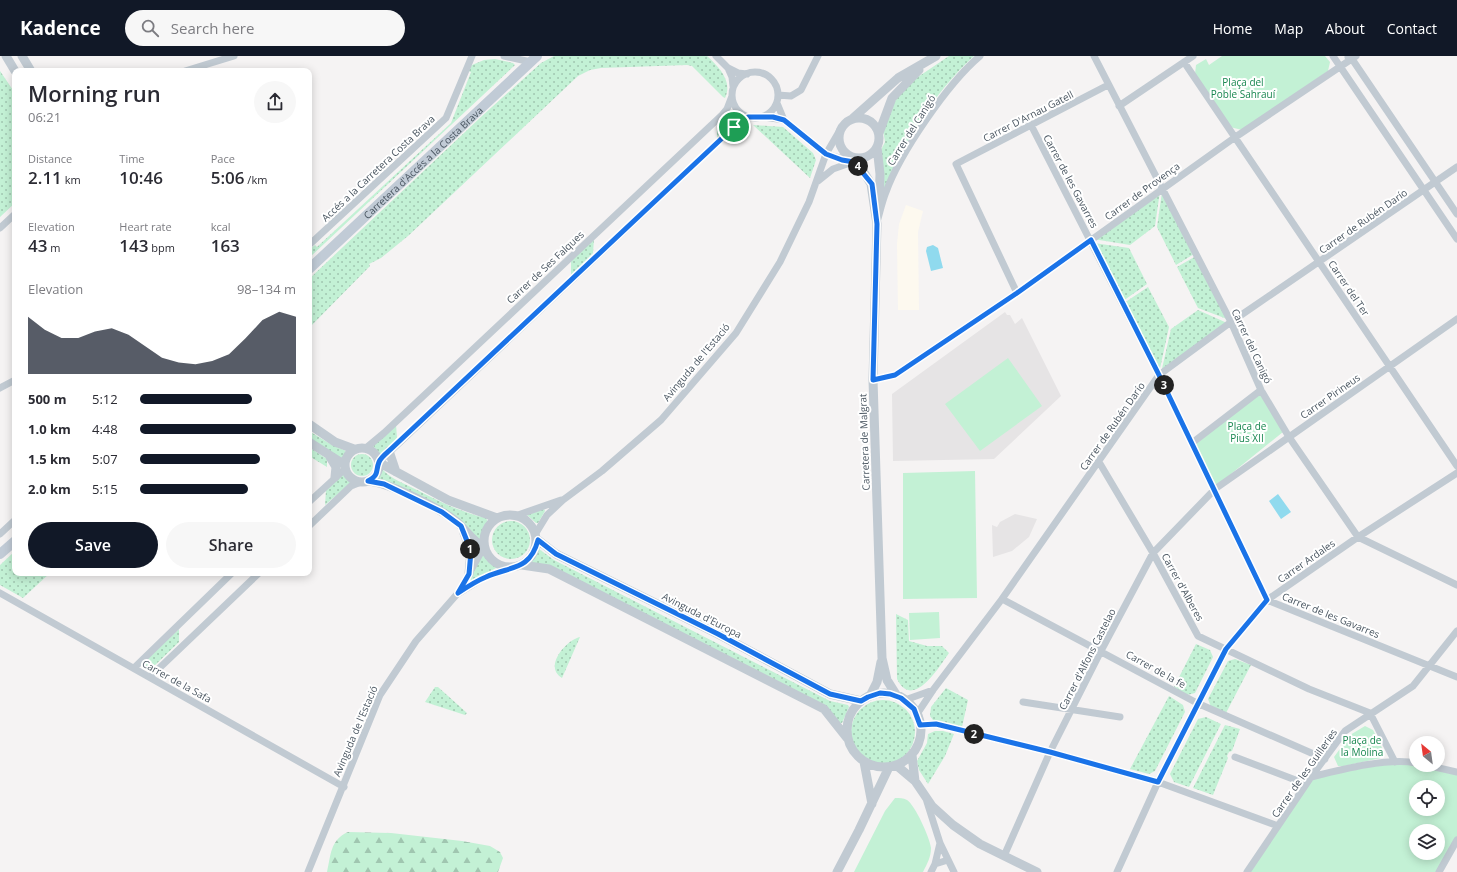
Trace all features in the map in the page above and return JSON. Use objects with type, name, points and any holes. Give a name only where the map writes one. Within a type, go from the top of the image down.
[{"type":"main road","name":"Carretera d'Accés a la Costa Brava","points":[[312,266],[534,59]]},
{"type":"main road","points":[[0,554],[12,544]]},
{"type":"street","points":[[6,56],[13,68]]},
{"type":"street","points":[[22,56],[29,68]]},
{"type":"street","points":[[195,68],[234,56]]},
{"type":"street","name":"Accés a la Carretera Costa Brava","points":[[312,242],[446,118],[471,56]]},
{"type":"street","points":[[504,56],[534,59]]},
{"type":"street","points":[[716,56],[728,68],[738,73],[759,73],[766,75],[776,87],[778,95],[777,103],[764,117]]},
{"type":"street","points":[[778,95],[791,96],[801,90],[818,56]]},
{"type":"street","name":"Carrer del Canigó","points":[[877,224],[886,192],[903,158],[952,85],[980,56]]},
{"type":"street","name":"Carrer del Canigó","points":[[1094,56],[1231,322],[1261,390],[1289,437],[1358,537],[1457,585]]},
{"type":"street","points":[[1119,106],[1193,56]]},
{"type":"street","points":[[1333,56],[1457,239]]},
{"type":"street","points":[[934,57],[892,98],[879,133],[877,147],[869,156],[864,158],[850,157],[844,152],[839,142],[840,130],[843,125],[898,78],[934,57]]},
{"type":"street","points":[[1352,57],[1457,214]]},
{"type":"street","name":"Carrer de Provença","points":[[873,380],[895,375],[1017,293],[1234,138],[1341,67],[1352,57]]},
{"type":"street","name":"Carrer del Ter","points":[[1184,62],[1457,466]]},
{"type":"street","points":[[728,68],[732,77],[733,86]]},
{"type":"street","points":[[733,86],[740,78],[747,74]]},
{"type":"street","name":"Carrer D'Arnau Gatell","points":[[1017,293],[956,164],[1108,85]]},
{"type":"street","name":"Carrer de Ses Falques","points":[[366,448],[396,422],[722,115],[727,109],[732,96],[733,86]]},
{"type":"street","points":[[732,96],[736,109],[748,117],[764,117],[784,120]]},
{"type":"street","points":[[777,103],[784,120],[826,154],[842,160],[854,162]]},
{"type":"street","points":[[379,462],[729,132],[748,117]]},
{"type":"street","points":[[853,118],[860,118],[872,122],[879,133]]},
{"type":"street","name":"Carrer de les Gavarres","points":[[1031,125],[1159,375],[1267,600],[1457,677]]},
{"type":"street","name":"Avinguda de l'Estació","points":[[537,536],[546,515],[563,500],[602,471],[661,420],[736,333],[780,262],[815,185],[826,154],[840,130]]},
{"type":"street","points":[[815,145],[831,146]]},
{"type":"street","name":"Carretera de Malgrat","points":[[877,147],[880,174],[880,199],[877,224],[873,380],[882,658],[887,680],[897,696]]},
{"type":"street","name":"Carretera de Malgrat","points":[[844,152],[872,184],[877,224]]},
{"type":"street","name":"Avinguda de l'Estació","points":[[815,185],[833,169],[864,158]]},
{"type":"street","name":"Carrer de Rubén Darío","points":[[917,714],[933,690],[1002,599],[1159,375],[1231,322],[1457,167]]},
{"type":"street","points":[[0,228],[12,217]]},
{"type":"street","name":"Carrer Pirineus","points":[[1215,489],[1457,319]]},
{"type":"street","points":[[0,388],[12,382]]},
{"type":"street","points":[[1192,443],[1261,390]]},
{"type":"street","points":[[312,426],[335,442],[354,449],[366,448],[377,455],[379,462],[378,471],[374,477],[351,486],[312,523]]},
{"type":"street","points":[[312,444],[345,467],[348,475],[354,480],[384,484],[442,512],[461,526],[485,549],[492,560],[501,566],[512,568],[522,565],[549,569],[824,709],[847,738],[853,752],[864,762],[873,766],[892,766],[912,755]]},
{"type":"street","points":[[312,499],[345,467],[347,458],[354,449]]},
{"type":"street","points":[[389,451],[397,474]]},
{"type":"street","points":[[328,454],[336,467],[335,477]]},
{"type":"street","points":[[379,462],[397,474],[448,500],[497,518]]},
{"type":"street","name":"Carrer d'Alberes","points":[[1099,462],[1153,553],[1198,636],[1310,689],[1370,713]]},
{"type":"street","name":"Carrer Ardales","points":[[1117,872],[1158,782],[1197,703],[1226,649],[1267,600],[1358,537],[1457,473]]},
{"type":"street","name":"Carrer d'Alfons Castelao","points":[[1004,856],[1050,752],[1153,553],[1215,489]]},
{"type":"street","name":"Avinguda de l'Estació","points":[[518,515],[563,500]]},
{"type":"street","points":[[485,549],[484,536],[488,525],[497,518],[507,514],[518,515],[526,519],[532,525],[537,536],[536,548],[522,565]]},
{"type":"street","points":[[0,534],[12,523]]},
{"type":"street","points":[[461,526],[471,551],[469,574]]},
{"type":"street","name":"Avinguda d'Europa","points":[[537,536],[556,554],[718,634],[830,694],[861,701]]},
{"type":"street","name":"Avinguda de l'Estació","points":[[308,872],[344,787],[380,695],[416,641],[458,593],[480,554],[485,549]]},
{"type":"street","name":"Avinguda de l'Estació","points":[[458,593],[485,577],[512,568]]},
{"type":"street","points":[[134,668],[229,576]]},
{"type":"street","points":[[150,677],[256,576]]},
{"type":"street","name":"Carrer de la Safa","points":[[0,593],[344,787]]},
{"type":"street","name":"Carrer de la fe","points":[[1002,599],[1197,703],[1325,759]]},
{"type":"street","name":"Carrer de les Guilleries","points":[[1247,872],[1306,784],[1346,731],[1370,713],[1413,686],[1457,631]]},
{"type":"street","name":"Carretera de Malgrat","points":[[870,696],[877,682],[882,658]]},
{"type":"street","points":[[905,700],[933,690]]},
{"type":"street","points":[[847,738],[846,728],[849,718],[854,708],[861,701],[870,696],[883,693],[897,696],[905,700],[917,714],[920,725],[919,741],[912,755],[914,781]]},
{"type":"street","points":[[1022,702],[1120,717]]},
{"type":"street","points":[[1370,713],[1395,762]]},
{"type":"street","points":[[920,725],[936,724],[1050,752],[1158,782],[1278,826]]},
{"type":"street","points":[[1235,757],[1306,784]]},
{"type":"street","points":[[864,762],[872,804]]},
{"type":"street","points":[[1311,777],[1337,770],[1395,762],[1409,763]]},
{"type":"street","points":[[892,766],[914,781],[932,806],[953,826],[980,844],[1037,872]]},
{"type":"street","points":[[837,872],[892,766]]},
{"type":"street","points":[[1445,769],[1456,771]]},
{"type":"street","points":[[923,795],[932,816],[940,843],[954,872]]},
{"type":"street","points":[[1439,872],[1457,840]]},
{"type":"street","points":[[931,872],[935,864],[940,843]]},
{"type":"street","points":[[935,864],[948,860]]},
{"type":"shaded area","points":[[906,205],[923,211],[918,232],[919,310],[898,310],[897,244],[899,224]]},
{"type":"shaded area","points":[[1005,312],[1007,315],[1010,315],[1015,324],[1022,318],[1061,396],[994,459],[893,461],[892,394]]},
{"type":"shaded area","points":[[1015,514],[1037,519],[1029,537],[1012,551],[993,557],[992,525],[997,527],[1000,522]]},
{"type":"green space","points":[[554,56],[707,56],[724,75],[727,92],[725,98],[723,97],[692,66],[687,65],[601,68],[590,70],[578,76],[408,236],[381,258],[369,264],[370,266],[312,325],[312,276],[482,116],[541,63]]},
{"type":"green space","points":[[949,56],[974,56],[946,86],[921,119],[901,154],[883,192],[881,150],[885,142],[883,130],[894,102],[912,81]]},
{"type":"green space","name":"Plaça del Poble Sahrauí","points":[[1222,56],[1325,56],[1330,62],[1328,71],[1242,130],[1230,127],[1195,74],[1196,65],[1206,59],[1209,65]]},
{"type":"green space","points":[[495,59],[513,63],[515,65],[312,255],[312,248],[315,245],[317,247],[451,123],[471,72],[468,71],[472,65],[484,60]]},
{"type":"green space","points":[[0,71],[12,89],[12,206],[0,217]]},
{"type":"green space","points":[[732,112],[735,113],[737,119],[717,138],[717,124]]},
{"type":"green space","points":[[753,125],[783,127],[813,153],[816,160],[810,178]]},
{"type":"green space","points":[[1160,191],[1155,226],[1130,245],[1093,239]]},
{"type":"green space","points":[[1162,192],[1194,254],[1176,265],[1157,227]]},
{"type":"green space","points":[[594,239],[593,253],[571,275],[571,260]]},
{"type":"green space","points":[[1094,243],[1129,248],[1147,284],[1123,301]]},
{"type":"green space","points":[[1196,256],[1227,319],[1198,308],[1177,267]]},
{"type":"green space","points":[[1148,287],[1169,327],[1159,373],[1124,303]]},
{"type":"green space","points":[[1198,310],[1227,323],[1161,373],[1171,329]]},
{"type":"green space","points":[[1008,358],[1042,406],[980,451],[945,404]]},
{"type":"green space","name":"Plaça de Pius XII","points":[[1261,390],[1283,432],[1216,486],[1196,444]]},
{"type":"green space","points":[[396,424],[397,438],[381,455],[372,445]]},
{"type":"green space","points":[[312,433],[332,445],[346,451],[342,459],[312,440]]},
{"type":"green space","points":[[312,449],[327,459],[327,467],[312,458]]},
{"type":"green space","points":[[362,454],[370,457],[373,465],[370,473],[362,476],[354,473],[351,465],[354,457]]},
{"type":"green space","points":[[382,469],[398,481],[442,503],[486,518],[488,522],[484,530],[482,540],[479,541],[469,529],[376,479]]},
{"type":"green space","points":[[975,471],[977,598],[903,599],[903,473]]},
{"type":"green space","points":[[344,472],[353,481],[325,505],[326,490]]},
{"type":"green space","points":[[544,509],[545,511],[538,523],[527,515]]},
{"type":"green space","points":[[507,521],[515,521],[525,526],[529,533],[529,547],[525,554],[515,559],[507,559],[497,554],[495,551],[492,544],[492,536],[497,526],[500,524]]},
{"type":"green space","points":[[539,549],[554,560],[830,701],[848,705],[849,707],[842,723],[839,723],[834,716],[532,562],[531,561]]},
{"type":"green space","points":[[12,554],[12,576],[47,576],[23,598],[0,585],[0,565]]},
{"type":"green space","points":[[482,555],[486,556],[498,567],[471,581],[470,579]]},
{"type":"green space","points":[[939,612],[940,638],[910,640],[909,613]]},
{"type":"green space","points":[[896,614],[908,620],[909,641],[927,646],[942,646],[949,653],[932,676],[918,689],[910,690],[903,688],[897,679]]},
{"type":"green space","points":[[179,629],[179,642],[152,668],[145,667],[145,661]]},
{"type":"green space","points":[[580,637],[562,678],[557,673],[555,667],[559,654],[569,643]]},
{"type":"green space","points":[[1196,644],[1210,650],[1213,657],[1195,693],[1187,695],[1174,687]]},
{"type":"green space","points":[[1235,659],[1251,665],[1226,713],[1211,707],[1208,699],[1228,661]]},
{"type":"green space","points":[[435,687],[438,687],[467,713],[465,715],[425,702]]},
{"type":"green space","points":[[946,688],[968,700],[962,727],[933,720],[930,716],[931,707]]},
{"type":"green space","points":[[1169,696],[1183,705],[1185,712],[1155,771],[1149,774],[1130,769]]},
{"type":"green space","points":[[877,700],[889,700],[906,709],[913,720],[915,732],[913,744],[906,755],[889,764],[877,764],[865,759],[856,750],[851,738],[851,726],[856,714],[865,705]]},
{"type":"green space","points":[[1206,717],[1221,724],[1189,787],[1174,782],[1170,774],[1198,719]]},
{"type":"green space","points":[[1225,725],[1240,729],[1232,751],[1229,752],[1227,756],[1228,758],[1213,795],[1193,788]]},
{"type":"green space","name":"Plaça de la Molina","points":[[1365,726],[1373,730],[1384,752],[1381,758],[1338,766],[1334,757],[1350,735]]},
{"type":"green space","points":[[935,731],[943,731],[954,734],[945,756],[928,784],[919,770],[917,761],[927,743],[928,734]]},
{"type":"green space","points":[[1395,762],[1409,763],[1409,772],[1445,772],[1445,769],[1457,772],[1457,839],[1445,860],[1445,824],[1409,824],[1409,860],[1445,860],[1438,872],[1247,872],[1312,778]]},
{"type":"green space","points":[[895,798],[907,800],[910,803],[922,822],[928,837],[931,851],[923,872],[854,872],[885,811]]},
{"type":"green space","points":[[348,832],[391,833],[462,841],[490,846],[500,852],[503,858],[498,872],[327,872],[334,844],[342,835]]},
{"type":"water","points":[[933,245],[938,248],[943,268],[931,271],[926,251],[927,247]]},
{"type":"water","points":[[1278,494],[1291,512],[1281,519],[1269,501]]},
{"type":"route","points":[[748,117],[773,117],[784,120],[826,154],[842,160],[854,162],[872,184],[874,190],[877,224],[873,380],[895,375],[1017,293],[1091,240],[1215,489],[1267,600],[1226,649],[1208,686],[1197,703],[1158,782],[1050,752],[936,724],[920,725],[918,717],[912,706],[903,699],[890,694],[880,693],[861,701],[848,700],[830,694],[718,634],[556,554],[538,540],[536,548],[528,560],[522,565],[485,577],[458,593],[469,574],[471,551],[468,540],[461,526],[442,512],[384,484],[368,481],[374,477],[378,471],[379,462],[391,449],[734,127],[748,117]]}]
